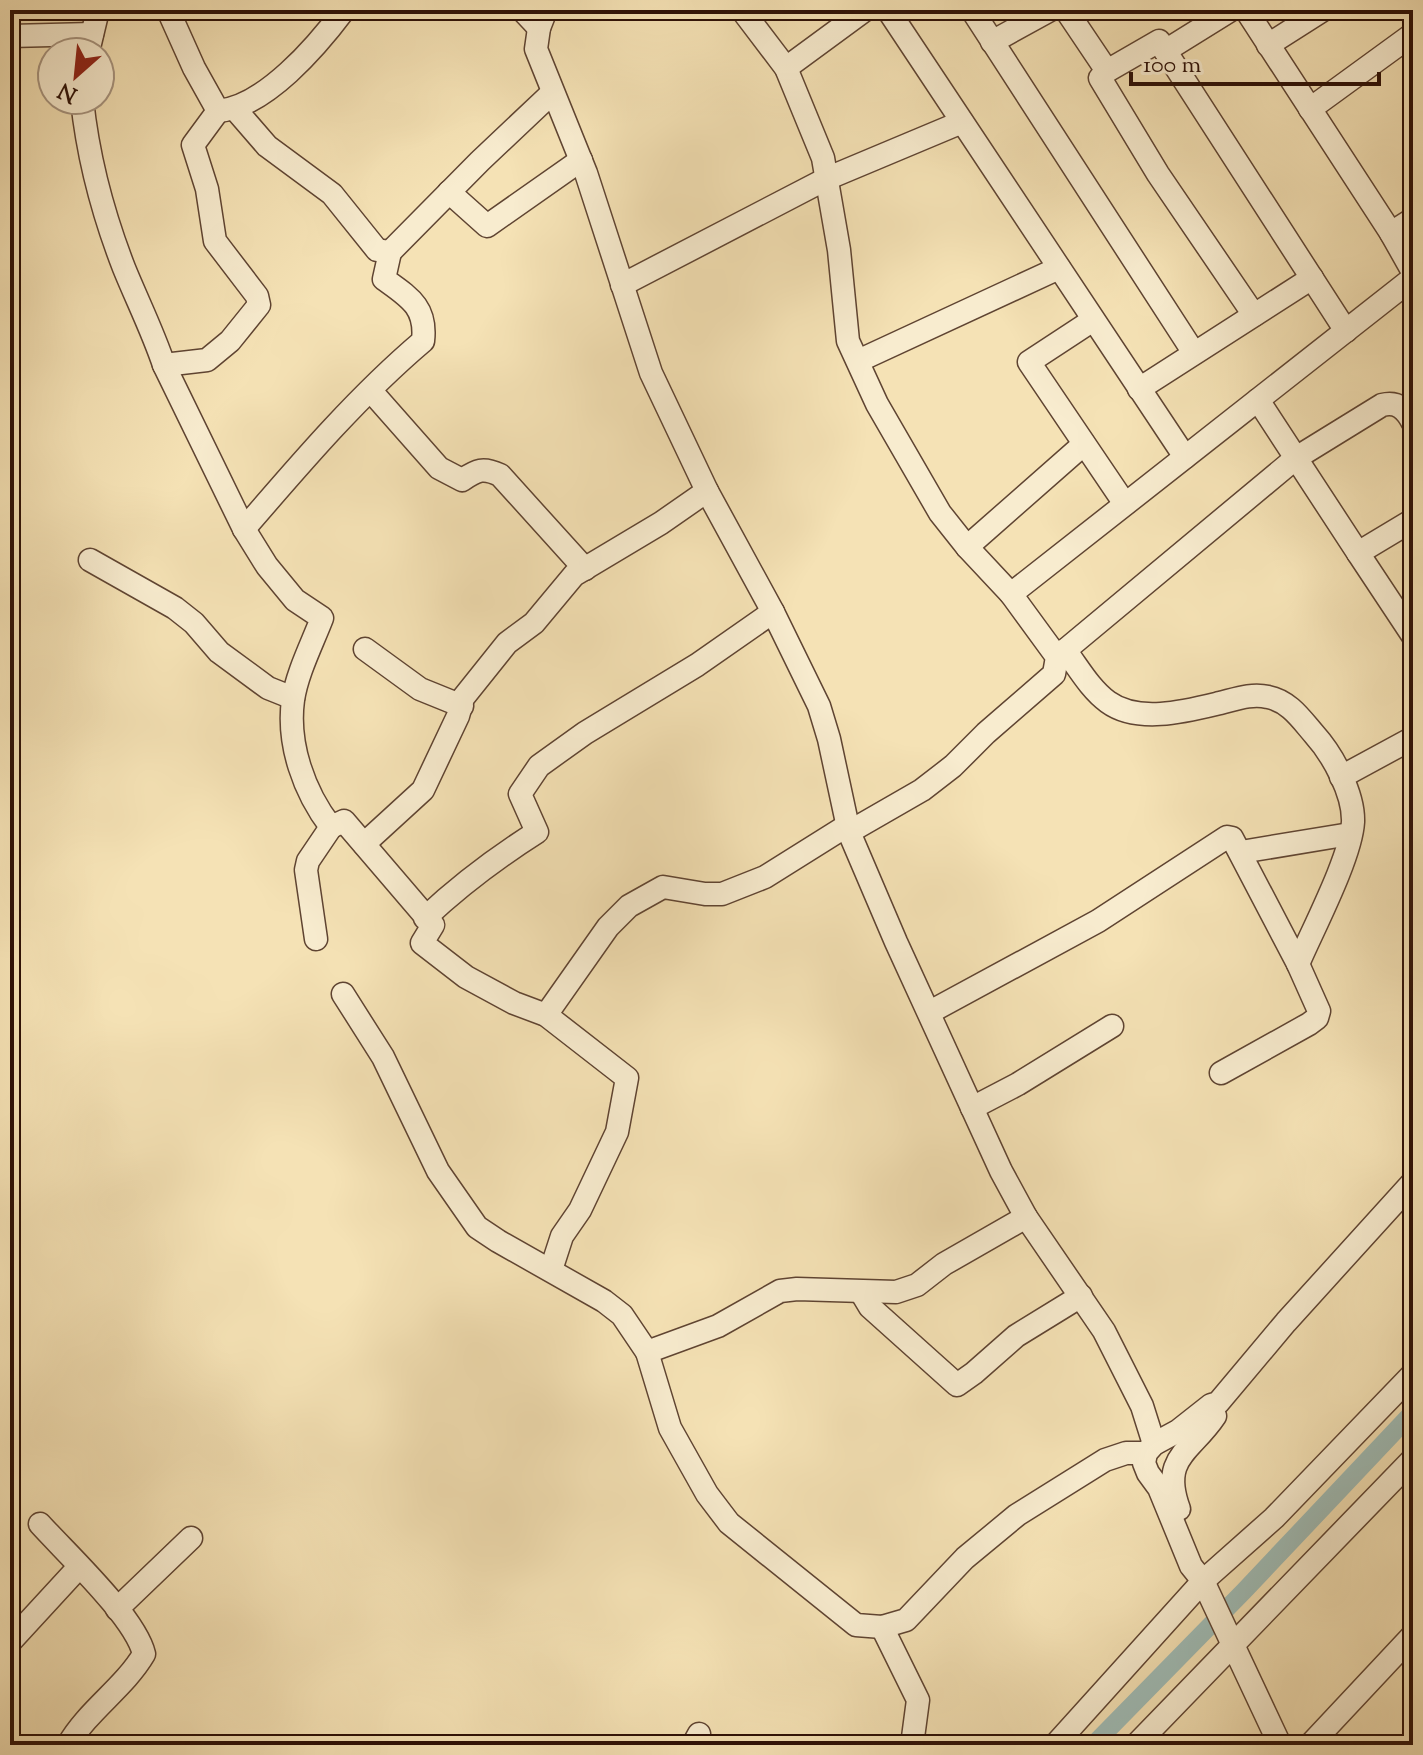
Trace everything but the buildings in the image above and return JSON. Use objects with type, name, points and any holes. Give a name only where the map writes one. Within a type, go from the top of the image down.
[{"type":"street","points":[[92,36],[98,10]]},
{"type":"street","points":[[168,10],[194,68],[226,110],[267,146],[332,194],[377,250],[390,252]]},
{"type":"street","points":[[164,365],[207,360],[230,341],[259,305],[257,296],[215,241],[207,189],[193,145],[226,110],[280,80],[320,42],[344,10]]},
{"type":"street","points":[[522,10],[542,19],[536,49],[581,160],[651,373],[707,491],[773,612],[819,706],[848,829],[972,1108],[1026,1217],[1104,1331],[1142,1406],[1153,1446],[1145,1468],[1159,1488],[1191,1566],[1206,1588],[1280,1745]]},
{"type":"street","points":[[742,10],[786,68],[823,158],[839,250],[848,341],[877,404],[940,513],[1061,653],[1109,703],[1126,710],[1180,712],[1253,695],[1270,697],[1292,709],[1320,740],[1341,777],[1352,807],[1350,834],[1340,868],[1298,964]]},
{"type":"street","points":[[786,68],[865,10]]},
{"type":"street","points":[[888,10],[1185,457]]},
{"type":"street","points":[[972,10],[1194,353]]},
{"type":"street","points":[[992,42],[1050,10]]},
{"type":"street","points":[[1066,10],[1107,71]]},
{"type":"street","points":[[1165,51],[1231,10]]},
{"type":"street","points":[[1011,594],[1413,275],[1391,233],[1246,10]]},
{"type":"street","points":[[1268,45],[1323,10]]},
{"type":"street","points":[[1310,109],[1413,34]]},
{"type":"street","points":[[10,36],[36,38]]},
{"type":"street","points":[[1254,315],[1158,174],[1100,78],[1159,41],[1346,331]]},
{"type":"street","points":[[244,529],[314,448],[387,372],[423,341],[420,309],[384,279],[390,252],[552,93]]},
{"type":"street","points":[[84,116],[86,141],[104,209],[164,365],[244,529],[267,566],[295,600],[322,618],[293,698],[292,735],[303,776],[317,809],[331,827]]},
{"type":"street","points":[[622,285],[826,179],[962,122]]},
{"type":"street","points":[[449,192],[487,226],[581,160]]},
{"type":"street","points":[[1391,233],[1413,219]]},
{"type":"street","points":[[858,361],[1059,268]]},
{"type":"street","points":[[1139,389],[1312,278]]},
{"type":"street","points":[[1093,320],[1029,362],[1125,504]]},
{"type":"street","points":[[371,391],[439,468],[462,480],[479,469],[500,475],[585,569]]},
{"type":"street","points":[[1258,400],[1413,636]]},
{"type":"street","points":[[546,1015],[608,927],[634,903],[663,887],[722,894],[765,877],[922,790],[953,766],[1054,674],[1061,653],[1296,458],[1382,405],[1392,403],[1402,408],[1413,423]]},
{"type":"street","points":[[967,547],[1084,444]]},
{"type":"street","points":[[364,844],[423,790],[472,684],[507,643],[534,623],[574,575],[661,523],[707,491]]},
{"type":"street","points":[[1358,553],[1413,520]]},
{"type":"street","points":[[90,560],[175,608],[229,660],[268,688],[293,698]]},
{"type":"street","points":[[425,918],[465,880],[476,877],[537,832],[520,794],[539,766],[585,733],[697,665],[773,612]]},
{"type":"street","points":[[365,649],[420,689],[462,706]]},
{"type":"street","points":[[1341,777],[1413,738]]},
{"type":"street","points":[[316,939],[306,870],[308,861],[331,827],[344,821],[433,925],[422,943],[466,977],[514,1003],[546,1015],[627,1078],[617,1132],[580,1210],[562,1236],[551,1270]]},
{"type":"street","points":[[1241,852],[1350,834]]},
{"type":"street","points":[[930,1012],[1098,921],[1227,837],[1232,838],[1317,1004],[1317,1018],[1221,1073]]},
{"type":"street","points":[[610,899],[634,903]]},
{"type":"street","points":[[343,994],[383,1057],[438,1171],[477,1227],[604,1301],[622,1315],[647,1352],[670,1428],[707,1494],[729,1523],[856,1625],[882,1627],[906,1620],[965,1558],[1017,1515],[1105,1460],[1153,1446],[1172,1445],[1178,1459]]},
{"type":"street","points":[[972,1108],[1018,1084],[1112,1026]]},
{"type":"street","points":[[1153,1446],[1218,1403],[1286,1322],[1413,1182]]},
{"type":"street","points":[[647,1352],[718,1326],[780,1291],[896,1292],[917,1285],[944,1264],[1026,1217]]},
{"type":"street","points":[[861,1292],[870,1307],[957,1385],[1016,1336],[1081,1296]]},
{"type":"street","points":[[1055,1745],[1413,1374]]},
{"type":"street","points":[[1206,1588],[1200,1562],[1173,1491],[1173,1474],[1178,1459],[1213,1419],[1218,1403]]},
{"type":"street","points":[[1136,1745],[1230,1637],[1413,1459]]},
{"type":"street","points":[[40,1524],[117,1609],[142,1643],[144,1654],[134,1669],[76,1730],[68,1745]]},
{"type":"street","points":[[117,1609],[191,1538]]},
{"type":"street","points":[[10,1642],[79,1567]]},
{"type":"street","points":[[882,1627],[918,1700],[912,1745]]},
{"type":"street","points":[[1310,1745],[1413,1635]]},
{"type":"waterway","points":[[1093,1745],[1413,1412]]}]
